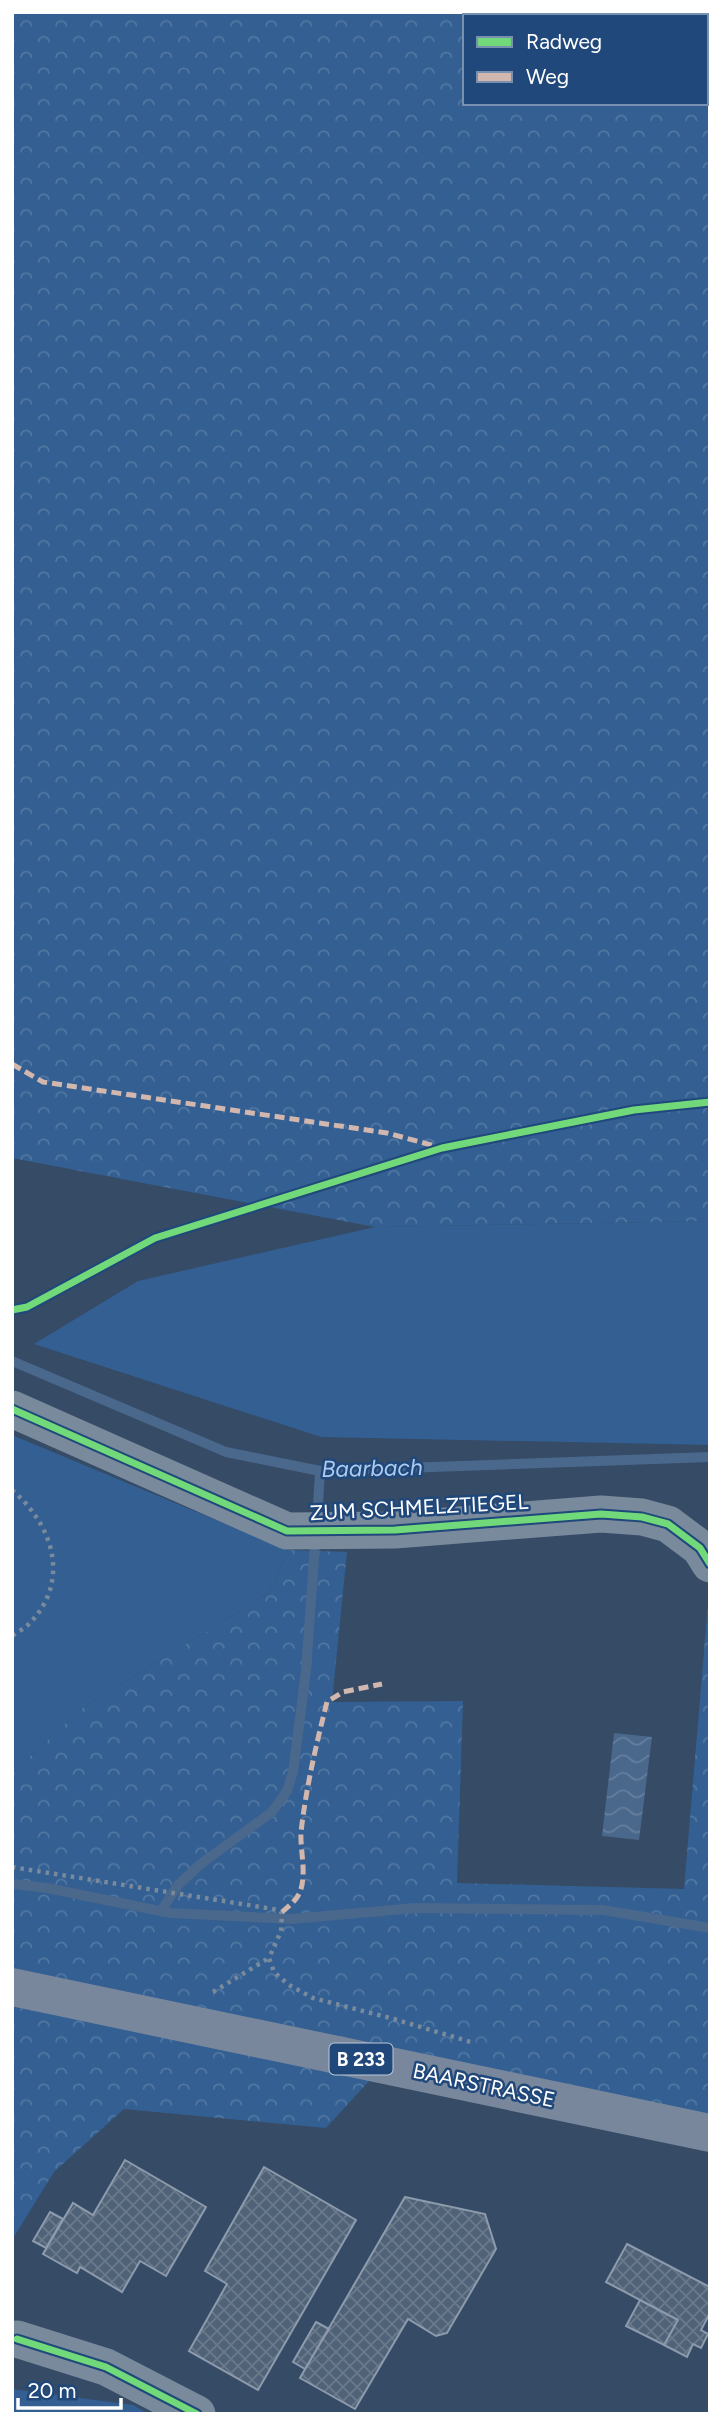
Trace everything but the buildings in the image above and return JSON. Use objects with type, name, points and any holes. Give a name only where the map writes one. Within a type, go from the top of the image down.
[{"type":"main road","name":"BAARSTRASSE","points":[[12,1987],[710,2133]]},
{"type":"street","name":"ZUM SCHMELZTIEGEL","points":[[12,1409],[287,1531],[395,1530],[600,1514],[642,1517],[668,1524],[700,1548],[710,1564]]},
{"type":"street","points":[[17,2339],[106,2367],[197,2414]]},
{"type":"path","points":[[12,1490],[34,1512],[48,1536],[53,1567],[49,1594],[30,1623],[12,1636]]},
{"type":"path","points":[[12,1867],[273,1908],[282,1913],[282,1922],[269,1958],[197,2001],[176,2020]]},
{"type":"path","points":[[269,1958],[274,1972],[300,1992],[483,2045]]},
{"type":"green space","points":[[12,12],[710,12],[710,1221],[375,1227],[12,1158]]},
{"type":"green space","points":[[710,1221],[710,1445],[321,1437],[34,1344],[138,1281],[375,1227]]},
{"type":"green space","points":[[12,1435],[288,1550],[270,1592],[81,1709],[12,1773]]},
{"type":"green space","points":[[288,1550],[347,1552],[332,1702],[463,1701],[457,1883],[684,1889],[710,1580],[710,2116],[371,2079],[326,2128],[124,2109],[54,2172],[12,2240],[12,1773],[81,1709],[270,1592]]},
{"type":"green space","points":[[12,2389],[133,2405],[149,2414],[12,2414]]},
{"type":"water","points":[[614,1733],[652,1737],[639,1840],[602,1836]]},
{"type":"waterway","name":"Baarbach","points":[[12,1361],[226,1452],[320,1471],[710,1457]]},
{"type":"waterway","points":[[318,1505],[320,1471]]},
{"type":"waterway","points":[[161,1911],[178,1885],[202,1863],[272,1812],[287,1791],[293,1772],[306,1671],[315,1544]]},
{"type":"waterway","points":[[12,1884],[47,1888],[170,1913],[292,1919],[415,1908],[603,1910],[710,1928]]},
{"type":"marked path","points":[[12,1064],[43,1082],[387,1133],[439,1147]]},
{"type":"marked path","points":[[282,1912],[296,1898],[302,1885],[303,1816],[327,1702],[343,1692],[382,1684]]},
{"type":"cycle path","points":[[12,1310],[27,1307],[155,1238],[442,1148],[634,1110],[710,1102]]},
{"type":"cycle path","points":[[12,1409],[287,1531],[395,1530],[601,1514],[642,1517],[668,1524],[700,1548],[710,1564]]},
{"type":"cycle path","points":[[17,2339],[106,2367],[197,2414]]}]
